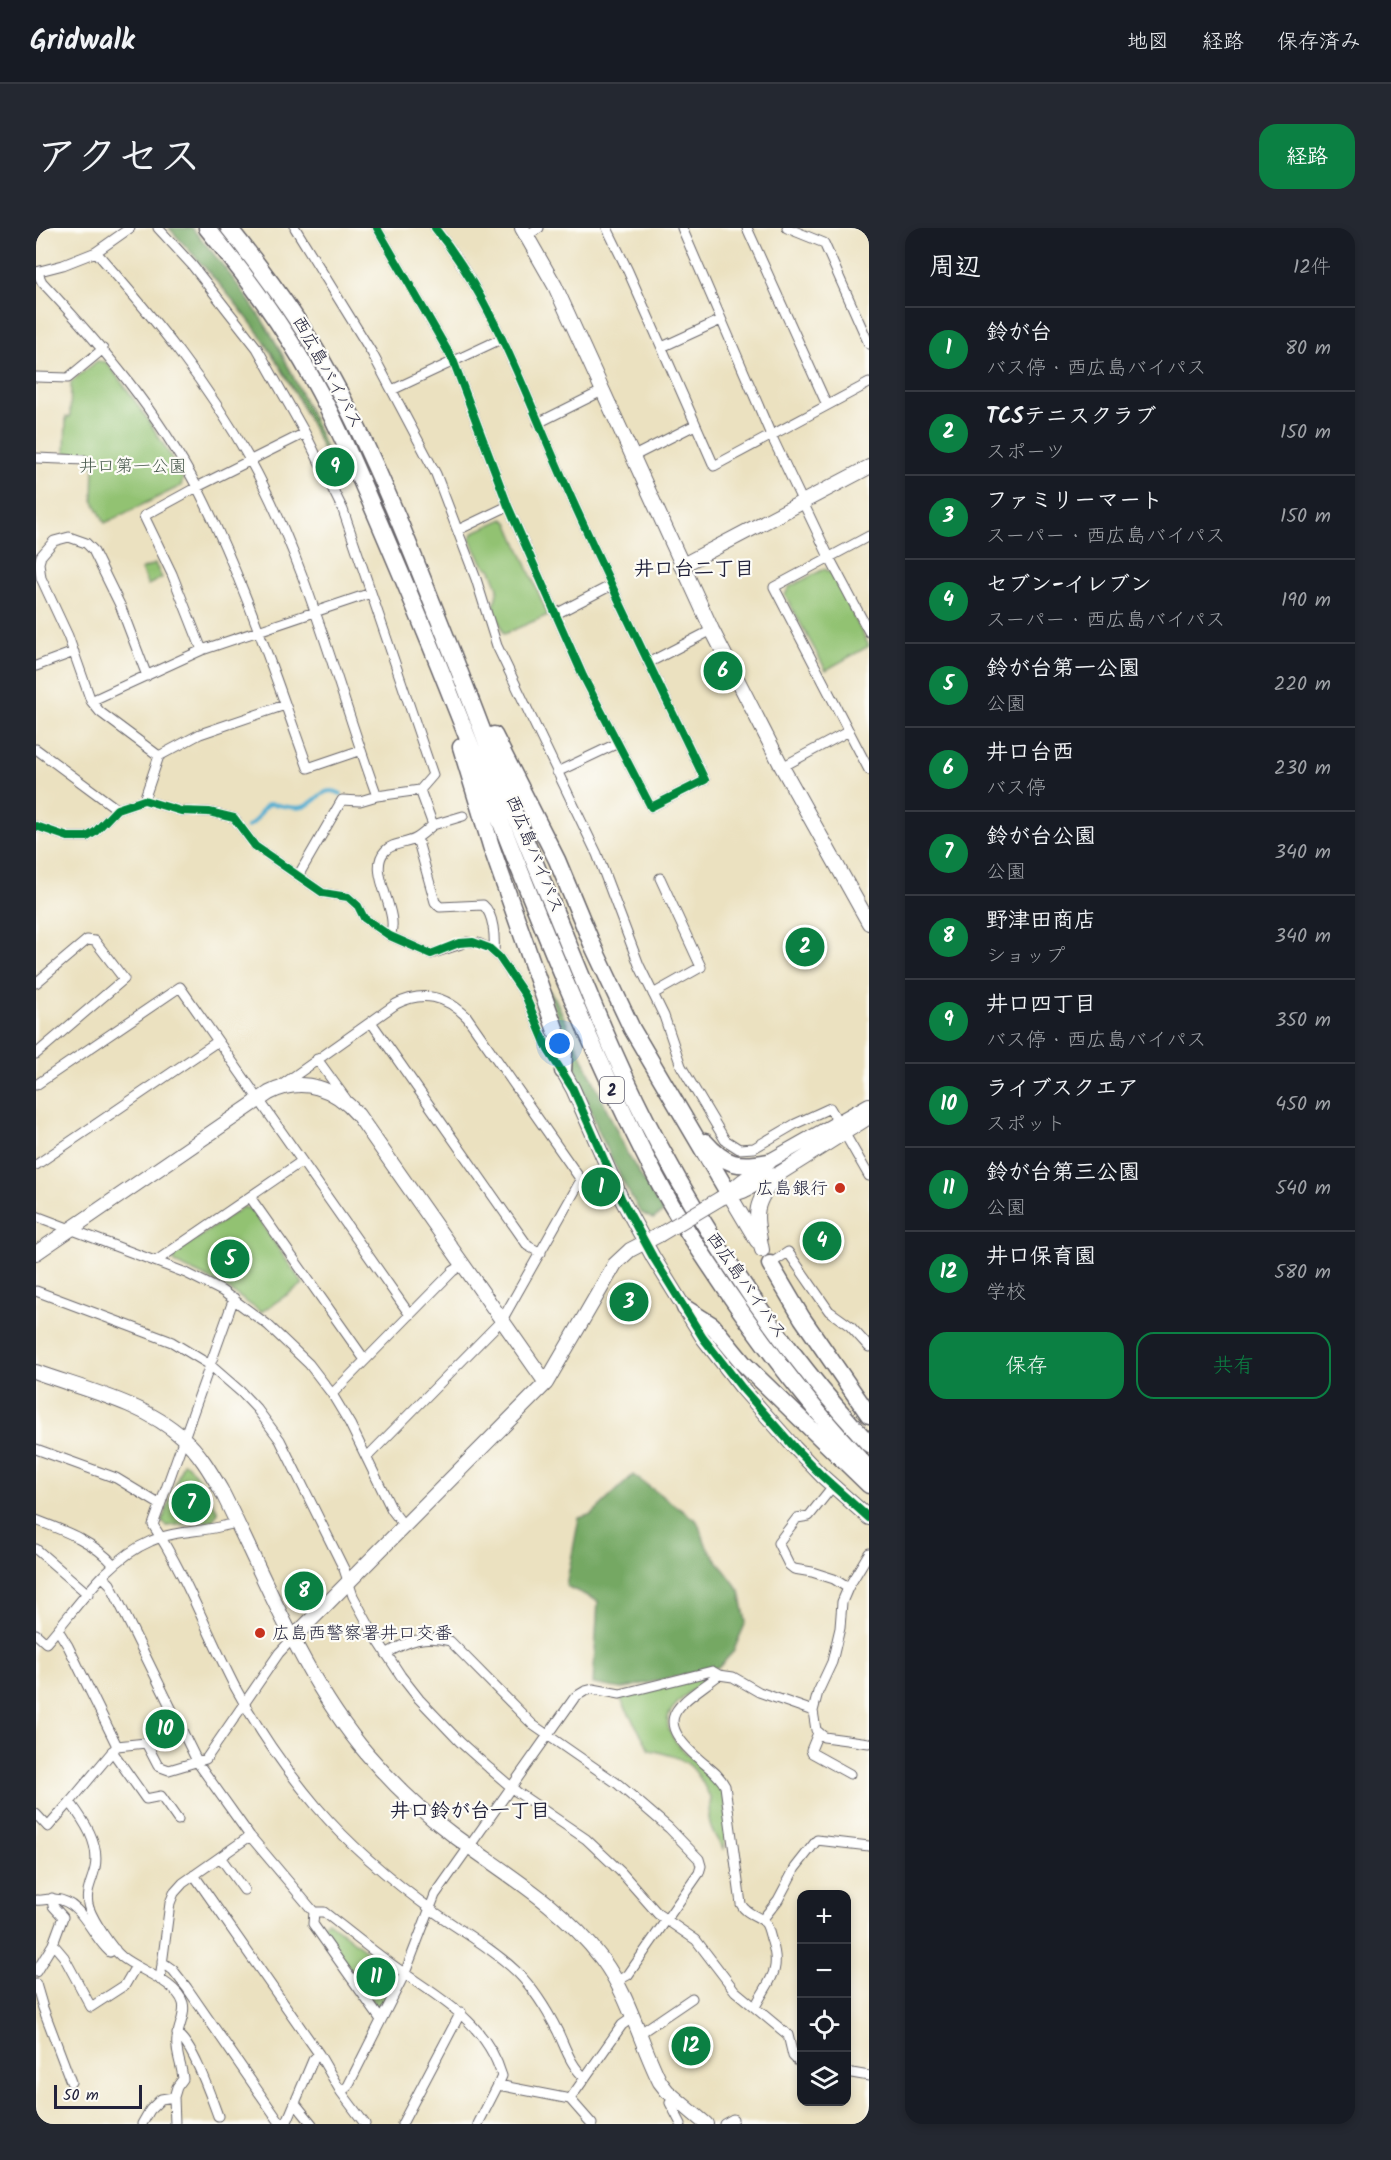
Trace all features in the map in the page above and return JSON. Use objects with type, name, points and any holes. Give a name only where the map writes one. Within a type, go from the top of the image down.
[{"type":"highway","name":"西広島バイパス","points":[[207,228],[280,324],[341,434],[438,663],[605,1075],[657,1179],[692,1240],[762,1342],[803,1394],[869,1469]]},
{"type":"highway","name":"西広島バイパス","points":[[229,228],[293,314],[332,378],[383,482],[594,1007],[658,1142],[707,1228],[750,1295],[801,1364],[869,1444]]},
{"type":"highway","points":[[438,663],[491,846],[564,1054],[563,1071]]},
{"type":"highway","points":[[458,665],[557,860],[592,944],[632,1029],[682,1113],[725,1196]]},
{"type":"highway","points":[[682,1113],[715,1153],[724,1160],[741,1165],[772,1168]]},
{"type":"highway","points":[[766,1257],[802,1318],[869,1415]]},
{"type":"highway","points":[[685,1308],[711,1325],[744,1364],[869,1485]]},
{"type":"street","points":[[130,228],[96,252],[37,272],[42,282],[103,349],[146,405],[197,487],[229,555],[308,768],[360,750]]},
{"type":"street","points":[[158,228],[192,265],[257,348],[305,433],[343,510],[433,775],[420,790],[377,796],[360,801],[342,800],[298,876]]},
{"type":"street","points":[[295,228],[372,353],[436,474],[476,579],[497,646],[597,854],[639,965],[664,1016],[681,1066],[724,1140],[740,1149],[754,1148],[795,1124],[830,1108],[869,1176]]},
{"type":"street","points":[[377,228],[453,360],[508,506],[583,676],[651,807],[705,780],[610,586],[487,306],[460,261],[435,228]]},
{"type":"street","points":[[607,228],[714,466],[869,383]]},
{"type":"street","points":[[682,228],[802,502],[869,632]]},
{"type":"street","points":[[747,228],[827,405]]},
{"type":"street","points":[[787,228],[824,243],[869,344]]},
{"type":"street","points":[[530,230],[712,630],[782,767],[869,923]]},
{"type":"street","points":[[96,252],[152,316],[212,395],[250,460],[281,523],[315,612],[377,796]]},
{"type":"street","points":[[662,347],[721,320]]},
{"type":"street","points":[[392,390],[501,339]]},
{"type":"street","points":[[36,377],[68,378],[103,349]]},
{"type":"street","points":[[538,423],[602,391]]},
{"type":"street","points":[[632,457],[695,425]]},
{"type":"street","points":[[202,650],[172,574],[144,516],[305,433]]},
{"type":"street","points":[[36,458],[86,460]]},
{"type":"street","points":[[681,566],[869,467]]},
{"type":"street","points":[[458,530],[508,506]]},
{"type":"street","points":[[869,536],[774,587],[869,770]]},
{"type":"street","points":[[147,676],[120,605],[98,557],[86,543],[69,537],[54,541],[41,556],[39,563],[41,578],[74,652],[91,702],[100,712],[159,756]]},
{"type":"street","points":[[556,614],[610,586]]},
{"type":"street","points":[[91,702],[202,650],[371,593]]},
{"type":"street","points":[[648,663],[712,630]]},
{"type":"street","points":[[36,666],[74,652]]},
{"type":"street","points":[[144,800],[159,756],[200,734],[285,705]]},
{"type":"street","points":[[782,767],[849,731]]},
{"type":"street","points":[[557,772],[618,743]]},
{"type":"street","points":[[36,749],[117,809]]},
{"type":"street","points":[[420,790],[433,825]]},
{"type":"street","points":[[36,826],[68,837],[87,837],[95,832],[117,809],[144,800],[181,811],[209,812],[234,818],[255,846],[326,894],[342,894],[348,897],[364,918],[390,936],[431,954],[467,942],[478,943],[494,952],[525,995],[548,1050],[573,1089],[612,1180],[646,1242],[708,1344],[794,1447],[869,1518]]},
{"type":"street","points":[[390,936],[391,913],[379,871],[380,859],[386,849],[417,838],[433,825],[463,816]]},
{"type":"street","points":[[417,838],[435,902],[440,907],[483,904],[487,908],[495,938],[494,952]]},
{"type":"street","points":[[653,994],[701,968],[660,878]]},
{"type":"street","points":[[36,983],[87,939],[95,941],[124,979],[36,1054]]},
{"type":"street","points":[[36,1085],[180,987],[218,1041],[264,1096],[302,1161],[410,1315]]},
{"type":"street","points":[[36,1253],[405,999],[426,996],[446,1000],[467,1017],[580,1179],[502,1320],[367,1457]]},
{"type":"street","points":[[371,1022],[528,1246],[540,1253]]},
{"type":"street","points":[[36,1165],[218,1041]]},
{"type":"street","points":[[317,1059],[546,1383]]},
{"type":"street","points":[[264,1096],[288,1086],[315,1086],[337,1095],[347,1102],[358,1115]]},
{"type":"street","points":[[36,1814],[48,1827],[115,1749],[146,1743],[156,1764],[165,1770],[206,1759],[279,1653],[546,1383],[615,1264],[625,1254],[725,1196],[738,1183],[761,1169],[772,1168],[842,1127],[869,1105]]},
{"type":"street","points":[[842,1127],[869,1117]]},
{"type":"street","points":[[156,1261],[302,1161]]},
{"type":"street","points":[[766,1257],[756,1211],[772,1168]]},
{"type":"street","points":[[725,1196],[766,1257]]},
{"type":"street","points":[[250,1197],[365,1360]]},
{"type":"street","points":[[36,1216],[194,1277],[234,1298],[268,1325],[309,1364],[332,1394],[350,1424],[392,1510],[404,1526]]},
{"type":"street","points":[[766,1257],[788,1252],[829,1311],[850,1326],[869,1347]]},
{"type":"street","points":[[332,1394],[453,1272],[463,1265]]},
{"type":"street","points":[[36,1291],[162,1337],[210,1365],[242,1392],[280,1440],[344,1569],[353,1596],[386,1654],[413,1691],[438,1720],[481,1762],[592,1844],[666,1920],[696,1940],[735,1991],[788,2035],[793,2056],[797,2060]]},
{"type":"street","points":[[234,1298],[153,1525],[244,1702],[278,1757],[332,1824],[388,1877],[485,1946],[517,1972],[547,2010],[575,2070],[585,2078]]},
{"type":"street","points":[[36,1372],[140,1410],[160,1421],[184,1439],[213,1475],[293,1638],[326,1698],[367,1754],[418,1806],[470,1847],[531,1889],[556,1909],[588,1942],[617,1981],[660,2082],[706,2124]]},
{"type":"street","points":[[36,1449],[116,1478],[159,1504]]},
{"type":"street","points":[[832,1485],[809,1516],[797,1518],[778,1544],[789,1565],[794,1569],[812,1572],[848,1587]]},
{"type":"street","points":[[36,1520],[78,1536],[114,1565]]},
{"type":"street","points":[[36,1634],[46,1643],[103,1576],[139,1547],[161,1538],[237,1522]]},
{"type":"street","points":[[36,1549],[88,1594]]},
{"type":"street","points":[[869,1553],[848,1587],[842,1602],[840,1628],[832,1662],[818,1692],[813,1712],[814,1726],[828,1739],[869,1743]]},
{"type":"street","points":[[103,1576],[110,1584],[198,1762],[250,1836],[314,1912],[313,1924],[381,2020]]},
{"type":"street","points":[[58,1630],[68,1646],[115,1749],[146,1799],[161,1796],[178,1820]]},
{"type":"street","points":[[386,1654],[419,1638],[431,1637],[450,1641],[508,1701],[548,1737],[618,1784],[669,1828],[699,1859],[701,1866],[699,1873],[628,1975],[617,1981]]},
{"type":"street","points":[[341,2092],[348,2086],[405,1973],[429,1908],[438,1891],[575,1697],[593,1689],[620,1695],[712,1671],[719,1675],[733,1677],[759,1692],[813,1712]]},
{"type":"street","points":[[719,1675],[679,1708],[673,1716],[672,1726],[679,1740],[718,1775],[725,1786],[741,1904],[748,1913],[762,1920],[766,1925],[776,1962],[771,1981],[755,2007]]},
{"type":"street","points":[[818,1732],[812,1753],[850,1774]]},
{"type":"street","points":[[70,1802],[83,1819],[94,1845],[95,1868],[88,1892],[88,1904],[94,1917],[122,1957],[176,1992],[183,2004],[177,2034],[178,2059],[183,2079],[174,2097],[175,2124]]},
{"type":"street","points":[[160,1980],[171,1899],[179,1886],[250,1836]]},
{"type":"street","points":[[762,1920],[778,1900],[795,1868],[817,1840],[869,1846]]},
{"type":"street","points":[[220,1857],[244,1890]]},
{"type":"street","points":[[194,1875],[319,2054],[341,2092],[364,2124]]},
{"type":"street","points":[[36,1900],[52,1898],[74,1907],[102,1944],[110,1952],[115,1949]]},
{"type":"street","points":[[36,1972],[53,1944],[63,1917],[53,1906],[52,1898]]},
{"type":"street","points":[[314,1912],[324,1912],[461,2012],[485,2039],[502,2076],[478,2124]]},
{"type":"street","points":[[53,1944],[64,1957],[91,2007],[124,1985],[136,1966]]},
{"type":"street","points":[[162,1962],[173,1970],[187,1988],[278,2120],[285,2124],[313,2060],[319,2054]]},
{"type":"street","points":[[36,1984],[72,2082]]},
{"type":"street","points":[[639,2034],[692,1998]]},
{"type":"street","points":[[402,2124],[461,2012]]},
{"type":"street","points":[[570,2099],[622,2025],[632,2018]]},
{"type":"street","points":[[177,2034],[184,2039],[201,2073],[218,2116]]},
{"type":"street","points":[[851,2074],[869,2076]]},
{"type":"street","points":[[498,2085],[570,2099],[592,2124]]},
{"type":"street","points":[[142,2124],[150,2110],[161,2099],[174,2097]]},
{"type":"street","points":[[675,2098],[670,2103],[681,2124]]},
{"type":"street","points":[[296,2103],[312,2124]]},
{"type":"green space","points":[[169,228],[192,228],[254,307],[294,378],[326,449],[325,455],[297,396],[264,341],[231,297]]},
{"type":"green space","name":"井口第一公園","points":[[97,361],[106,362],[127,390],[157,433],[183,479],[181,486],[105,523],[93,500],[94,466],[90,465],[90,455],[65,453],[66,417],[70,417],[71,382]]},
{"type":"green space","points":[[503,519],[508,522],[548,615],[504,634],[494,607],[498,588],[491,570],[483,564],[470,539],[474,532]]},
{"type":"green space","points":[[155,564],[162,578],[148,585],[141,570]]},
{"type":"green space","points":[[824,569],[831,572],[869,646],[826,670],[785,595],[789,587]]},
{"type":"green space","points":[[547,988],[555,998],[628,1155],[663,1212],[653,1219],[640,1212],[598,1130]]},
{"type":"green space","points":[[243,1207],[251,1209],[303,1284],[261,1312],[222,1285],[175,1263],[173,1255]]},
{"type":"green space","points":[[183,1463],[187,1464],[200,1480],[218,1512],[212,1521],[167,1526],[162,1522]]},
{"type":"green space","points":[[633,1475],[697,1521],[707,1547],[740,1591],[746,1622],[733,1652],[719,1667],[621,1689],[593,1684],[598,1601],[566,1586],[579,1518],[592,1514]]},
{"type":"green space","points":[[713,1674],[675,1706],[668,1718],[668,1725],[674,1739],[684,1751],[715,1775],[721,1784],[726,1812],[723,1849],[710,1826],[711,1799],[699,1777],[682,1760],[650,1750],[620,1698]]},
{"type":"green space","points":[[328,1921],[397,1975],[399,1979],[382,2009],[377,2008],[320,1927]]},
{"type":"waterway","points":[[247,827],[269,804],[299,808],[308,805],[325,792],[335,791],[341,794]]},
{"type":"cycle path","points":[[377,228],[453,360],[508,506],[583,676],[651,807],[705,780],[597,555],[507,349],[475,286],[435,228]]},
{"type":"cycle path","points":[[36,826],[68,837],[87,837],[95,832],[117,809],[144,800],[181,811],[209,812],[234,818],[255,846],[323,893],[348,897],[358,906],[364,918],[390,936],[431,954],[459,943],[473,942],[489,948],[499,957],[525,995],[548,1050],[573,1089],[622,1200],[653,1257],[703,1338],[742,1388],[794,1447],[822,1476],[869,1518]]},
{"type":"place","name":"井口四丁目","points":[[335,467]]},
{"type":"place","name":"井口台西","points":[[723,671]]},
{"type":"place","name":"TCSテニスクラブ","points":[[805,947]]},
{"type":"place","name":"鈴が台","points":[[601,1187]]},
{"type":"place","name":"広島銀行","points":[[840,1188]]},
{"type":"place","name":"セブン-イレブン","points":[[822,1241]]},
{"type":"place","name":"鈴が台第一公園","points":[[230,1259]]},
{"type":"place","name":"ファミリーマート","points":[[629,1302]]},
{"type":"place","name":"鈴が台公園","points":[[191,1503]]},
{"type":"place","name":"野津田商店","points":[[304,1591]]},
{"type":"place","name":"広島西警察署井口交番","points":[[260,1633]]},
{"type":"place","name":"ライブスクエア","points":[[165,1729]]},
{"type":"place","name":"鈴が台第三公園","points":[[376,1977]]},
{"type":"place","name":"井口保育園","points":[[691,2046]]},
{"type":"district","name":"井口台二丁目","points":[[694,568]]},
{"type":"district","name":"井口鈴が台一丁目","points":[[470,1810]]}]
